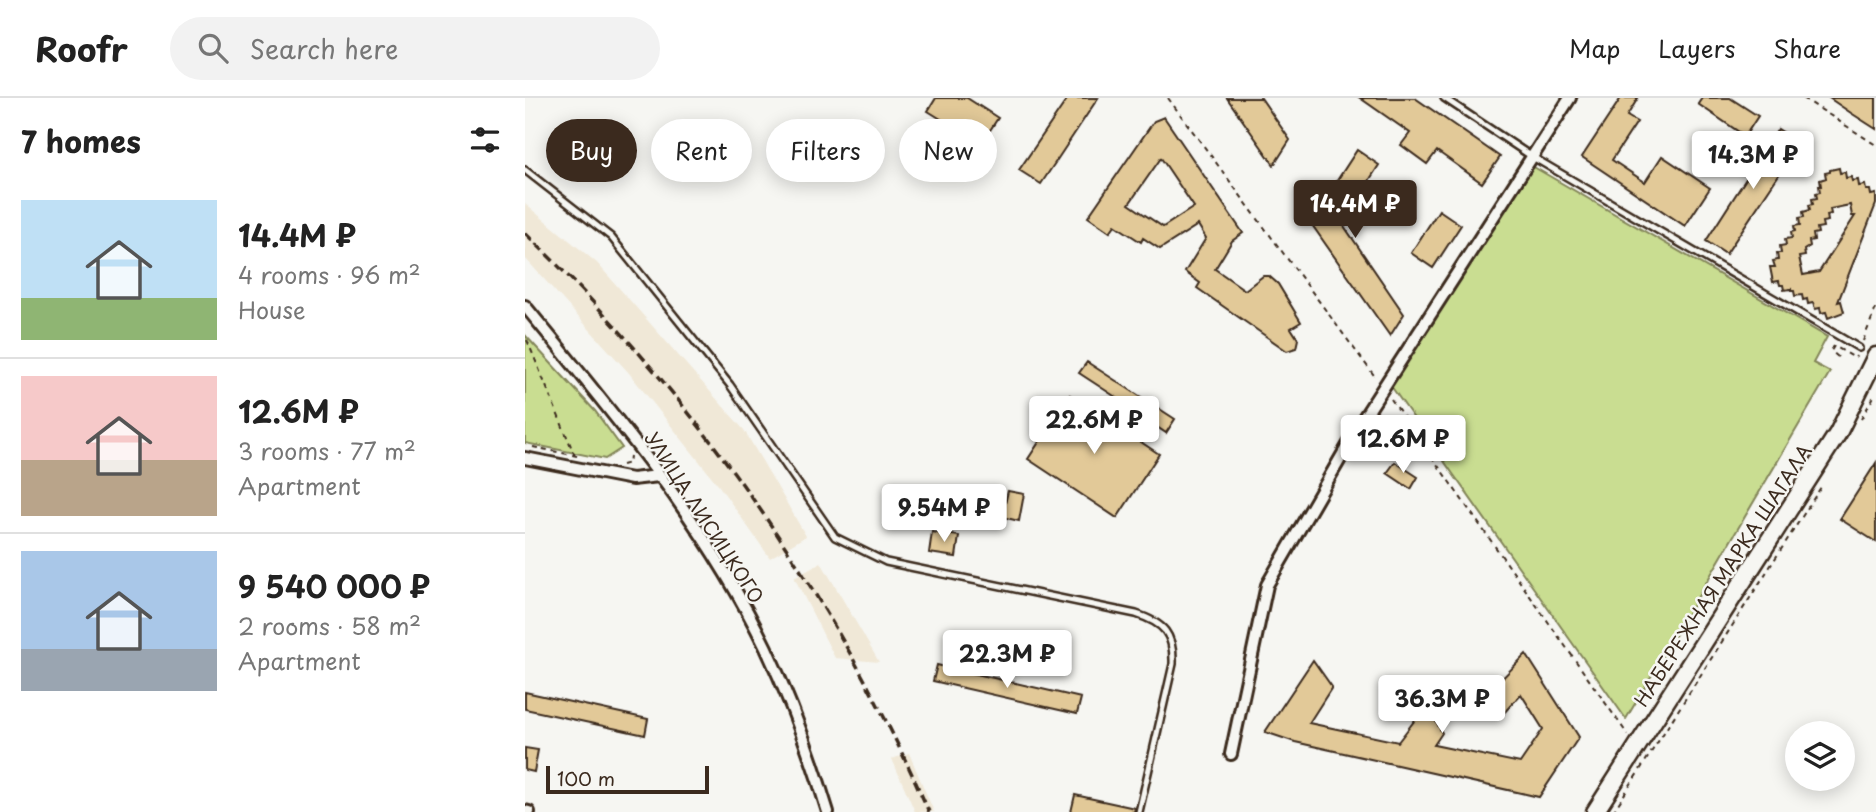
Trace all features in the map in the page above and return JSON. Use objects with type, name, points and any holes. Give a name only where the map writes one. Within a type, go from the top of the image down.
[{"type":"main road","name":"НАБЕРЕЖНАЯ МАРКА ШАГАЛА","points":[[1595,812],[1838,433],[1876,356]]},
{"type":"street","points":[[1231,754],[1267,585],[1383,387],[1570,98]]},
{"type":"street","name":"УЛИЦА ЛИСИЦКОГО","points":[[525,306],[627,430],[725,575],[765,646],[789,701],[828,812]]},
{"type":"street","points":[[527,453],[632,479],[659,475]]},
{"type":"lane","points":[[1444,98],[1531,156],[1859,348]]},
{"type":"lane","points":[[525,170],[611,237],[730,384],[835,537],[886,562],[1155,620],[1174,644],[1173,664],[1139,812]]},
{"type":"path","points":[[1168,98],[1383,387],[1637,747]]},
{"type":"path","points":[[1803,98],[1876,145]]},
{"type":"path","points":[[527,340],[575,456]]},
{"type":"path","points":[[1858,425],[1876,393]]},
{"type":"path","points":[[527,453],[587,458]]},
{"type":"path","points":[[612,463],[627,465],[631,461],[630,455]]},
{"type":"path","points":[[1613,812],[1824,481]]},
{"type":"shaded area","points":[[525,204],[597,263],[744,430],[806,536],[770,558],[719,486],[629,373],[525,258]]},
{"type":"shaded area","points":[[821,562],[879,662],[835,658],[794,577]]},
{"type":"shaded area","points":[[909,753],[934,812],[915,812],[892,759]]},
{"type":"green space","points":[[1532,166],[1827,337],[1813,363],[1830,372],[1626,719],[1391,386]]},
{"type":"green space","points":[[525,335],[595,411],[622,448],[605,459],[525,443]]},
{"type":"building","points":[[936,98],[967,98],[998,118],[941,119],[928,111]]},
{"type":"building","points":[[1068,98],[1098,98],[1041,184],[1019,170]]},
{"type":"building","points":[[1227,98],[1261,98],[1290,140],[1274,165]]},
{"type":"building","points":[[1360,98],[1415,98],[1500,157],[1482,183],[1437,151],[1427,164],[1401,145],[1410,133]]},
{"type":"building","points":[[1621,98],[1638,98],[1627,116],[1637,122],[1612,160],[1645,182],[1662,156],[1710,188],[1685,226],[1582,157]]},
{"type":"building","points":[[1702,98],[1730,98],[1758,116],[1745,136],[1698,104]]},
{"type":"building","points":[[1829,98],[1876,98],[1876,129],[1851,113]]},
{"type":"building","points":[[1164,117],[1243,233],[1232,241],[1215,269],[1245,290],[1263,276],[1269,276],[1278,284],[1301,322],[1291,328],[1298,339],[1296,348],[1287,351],[1197,288],[1200,283],[1185,272],[1206,238],[1198,225],[1160,249],[1143,238],[1141,242],[1115,225],[1110,232],[1088,217],[1154,121]],"holes":[[[1161,158],[1194,207],[1163,227],[1129,204]]]},
{"type":"building","points":[[1778,129],[1800,143],[1726,254],[1706,241]]},
{"type":"building","points":[[1357,150],[1379,165],[1342,223],[1404,314],[1390,336],[1310,222]]},
{"type":"building","points":[[1839,168],[1840,173],[1845,172],[1846,178],[1858,180],[1859,186],[1865,185],[1871,195],[1876,194],[1876,204],[1838,302],[1841,301],[1844,312],[1828,318],[1826,312],[1821,313],[1820,308],[1815,309],[1813,303],[1808,304],[1807,299],[1803,300],[1802,295],[1795,296],[1791,289],[1784,290],[1779,281],[1773,282],[1770,267],[1775,267],[1773,261],[1778,260],[1780,246],[1786,245],[1785,239],[1792,238],[1794,226],[1800,225],[1799,218],[1804,217],[1803,212],[1810,210],[1812,199],[1817,198],[1816,193],[1820,192],[1820,180],[1826,178],[1825,173]],"holes":[[[1850,205],[1852,216],[1855,216],[1819,272],[1803,275],[1799,257],[1805,256],[1804,250],[1810,246],[1809,241],[1814,240],[1813,234],[1818,233],[1817,228],[1823,227],[1822,222],[1828,221],[1830,209]]]},
{"type":"building","points":[[1439,210],[1461,225],[1433,268],[1411,253]]},
{"type":"building","points":[[1087,362],[1175,419],[1166,433],[1079,373]]},
{"type":"building","points":[[1070,395],[1159,454],[1117,518],[1028,459]]},
{"type":"building","points":[[1395,462],[1418,477],[1411,489],[1387,473]]},
{"type":"building","points":[[1876,463],[1876,542],[1840,519]]},
{"type":"building","points":[[1008,491],[1024,494],[1019,521],[1002,517]]},
{"type":"building","points":[[932,532],[959,536],[956,557],[929,553]]},
{"type":"building","points":[[1526,654],[1579,737],[1539,797],[1295,742],[1265,732],[1313,660],[1332,687],[1309,723],[1398,742],[1418,716],[1435,719],[1442,733],[1434,745],[1520,763],[1543,729],[1521,694],[1502,715],[1484,697]]},
{"type":"building","points":[[937,665],[1081,698],[1077,714],[933,681]]},
{"type":"building","points":[[525,692],[648,719],[645,735],[525,709]]},
{"type":"building","points":[[525,748],[538,750],[534,772],[525,770]]},
{"type":"building","points":[[1075,795],[1135,808],[1134,812],[1071,812]]},
{"type":"railway","points":[[525,233],[588,296],[647,362],[703,431],[755,502],[804,576],[849,652],[891,731],[929,812]]}]
